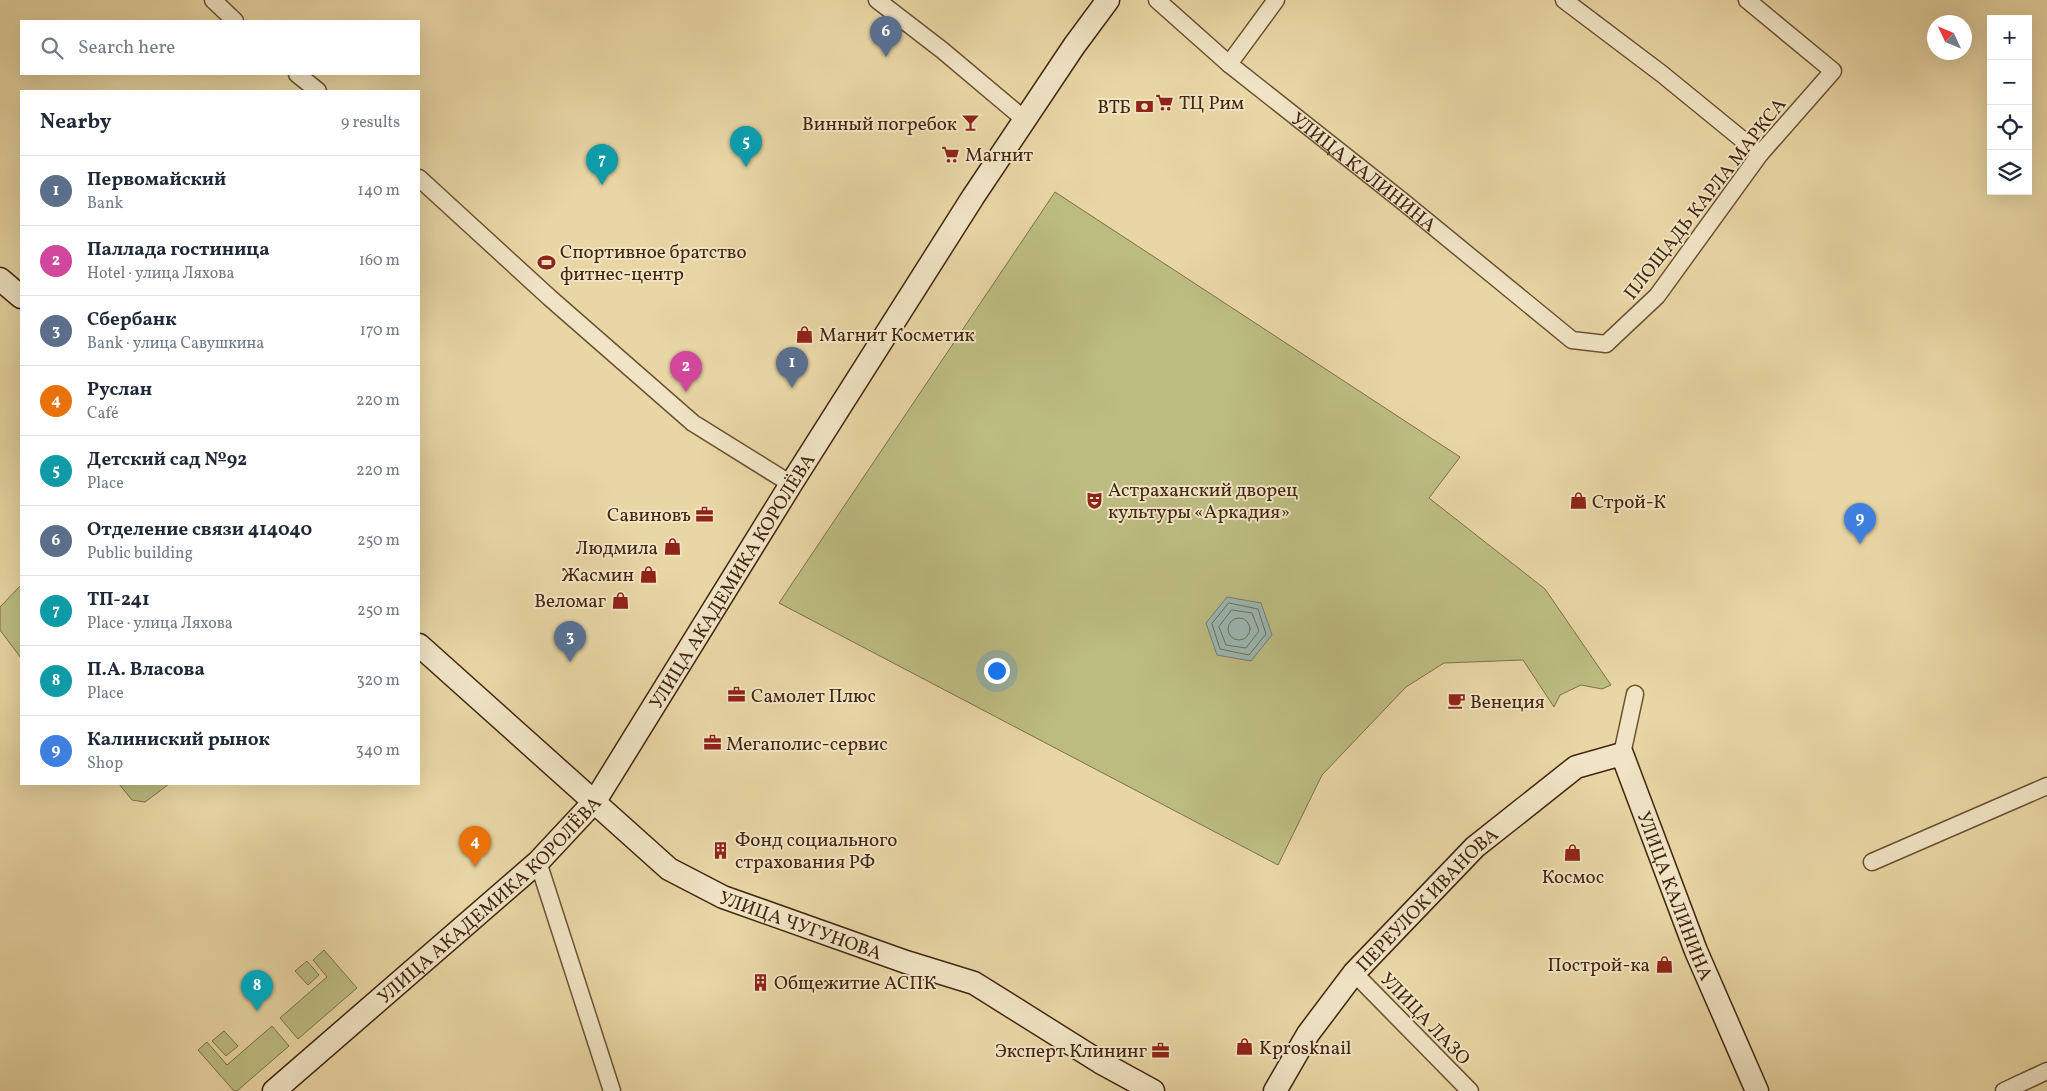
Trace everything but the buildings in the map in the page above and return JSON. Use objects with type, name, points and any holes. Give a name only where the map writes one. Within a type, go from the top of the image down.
[{"type":"main road","name":"УЛИЦА АКАДЕМИКА КОРОЛЁВА","points":[[274,1091],[538,862],[595,801],[791,484],[1024,119],[1108,0]]},
{"type":"main road","points":[[0,278],[20,296]]},
{"type":"main road","name":"УЛИЦА ЧУГУНОВА","points":[[420,646],[669,869],[716,893],[906,962],[974,983],[1100,1062],[1153,1091]]},
{"type":"main road","name":"ПЕРЕУЛОК ИВАНОВА","points":[[1275,1091],[1308,1034],[1354,973],[1475,847],[1576,767],[1622,754]]},
{"type":"main road","name":"УЛИЦА КАЛИНИНА","points":[[1622,754],[1696,951],[1757,1091]]},
{"type":"street","points":[[213,0],[234,20]]},
{"type":"street","points":[[877,0],[942,50],[1024,119]]},
{"type":"street","name":"УЛИЦА КАЛИНИНА","points":[[1157,0],[1230,64],[1401,200],[1572,340]]},
{"type":"street","points":[[1230,64],[1276,0]]},
{"type":"street","points":[[1564,0],[1662,74],[1760,154]]},
{"type":"street","name":"ПЛОЩАДЬ КАРЛА МАРКСА","points":[[1572,340],[1606,344],[1657,296],[1760,154],[1833,71],[1748,0]]},
{"type":"street","points":[[298,75],[317,90]]},
{"type":"street","points":[[420,179],[550,298],[693,423],[791,484]]},
{"type":"street","points":[[1622,754],[1635,694]]},
{"type":"street","points":[[1872,862],[2047,786]]},
{"type":"street","points":[[538,862],[612,1091]]},
{"type":"street","name":"УЛИЦА ЛАЗО","points":[[1354,973],[1470,1091]]},
{"type":"street","points":[[2004,1091],[2047,1071]]},
{"type":"green space","points":[[1055,192],[1460,457],[1429,498],[1545,589],[1611,685],[1602,689],[1581,685],[1560,695],[1554,707],[1523,660],[1444,663],[1406,687],[1322,775],[1278,865],[779,603]]},
{"type":"green space","points":[[20,586],[20,657],[0,630],[0,607]]},
{"type":"green space","points":[[120,785],[168,785],[145,802],[132,800]]},
{"type":"green space","points":[[324,950],[357,988],[298,1039],[280,1018],[327,977],[313,960]]},
{"type":"green space","points":[[307,961],[319,975],[308,985],[295,971]]},
{"type":"green space","points":[[272,1026],[289,1046],[237,1091],[234,1091],[198,1050],[207,1042],[227,1065]]},
{"type":"green space","points":[[224,1031],[238,1046],[226,1056],[212,1041]]},
{"type":"water","points":[[1227,597],[1261,603],[1272,635],[1251,661],[1217,655],[1206,623]]},
{"type":"place","name":"Отделение связи 414040","points":[[886,57]]},
{"type":"place","name":"ТЦ Рим","points":[[1165,102]]},
{"type":"place","name":"ВТБ","points":[[1145,106]]},
{"type":"place","name":"Винный погребок","points":[[971,123]]},
{"type":"place","name":"Магнит","points":[[951,154]]},
{"type":"place","name":"Детский сад №92","points":[[746,167]]},
{"type":"place","name":"ТП-241","points":[[602,185]]},
{"type":"place","name":"Спортивное братство фитнес-центр","points":[[546,262]]},
{"type":"place","name":"Магнит Косметик","points":[[805,334]]},
{"type":"place","name":"Первомайский","points":[[792,388]]},
{"type":"place","name":"Паллада гостиница","points":[[686,392]]},
{"type":"place","name":"Астраханский дворец культуры «Аркадия»","points":[[1094,500]]},
{"type":"place","name":"Строй-К","points":[[1578,501]]},
{"type":"place","name":"Савиновъ","points":[[705,514]]},
{"type":"place","name":"Калиниский рынок","points":[[1860,544]]},
{"type":"place","name":"Людмила","points":[[672,547]]},
{"type":"place","name":"Жасмин","points":[[648,574]]},
{"type":"place","name":"Веломаг","points":[[620,600]]},
{"type":"place","name":"Сбербанк","points":[[570,662]]},
{"type":"place","name":"Самолет Плюс","points":[[737,695]]},
{"type":"place","name":"Венеция","points":[[1456,701]]},
{"type":"place","name":"Мегаполис-сервис","points":[[712,743]]},
{"type":"place","name":"Фонд социального страхования РФ","points":[[721,850]]},
{"type":"place","name":"Космос","points":[[1573,853]]},
{"type":"place","name":"Руслан","points":[[475,867]]},
{"type":"place","name":"Построй-ка","points":[[1664,964]]},
{"type":"place","name":"Общежитие АСПК","points":[[760,982]]},
{"type":"place","name":"П.А. Власова","points":[[257,1011]]},
{"type":"place","name":"Kprosknail","points":[[1245,1047]]},
{"type":"place","name":"Эксперт Клининг","points":[[1161,1050]]}]
